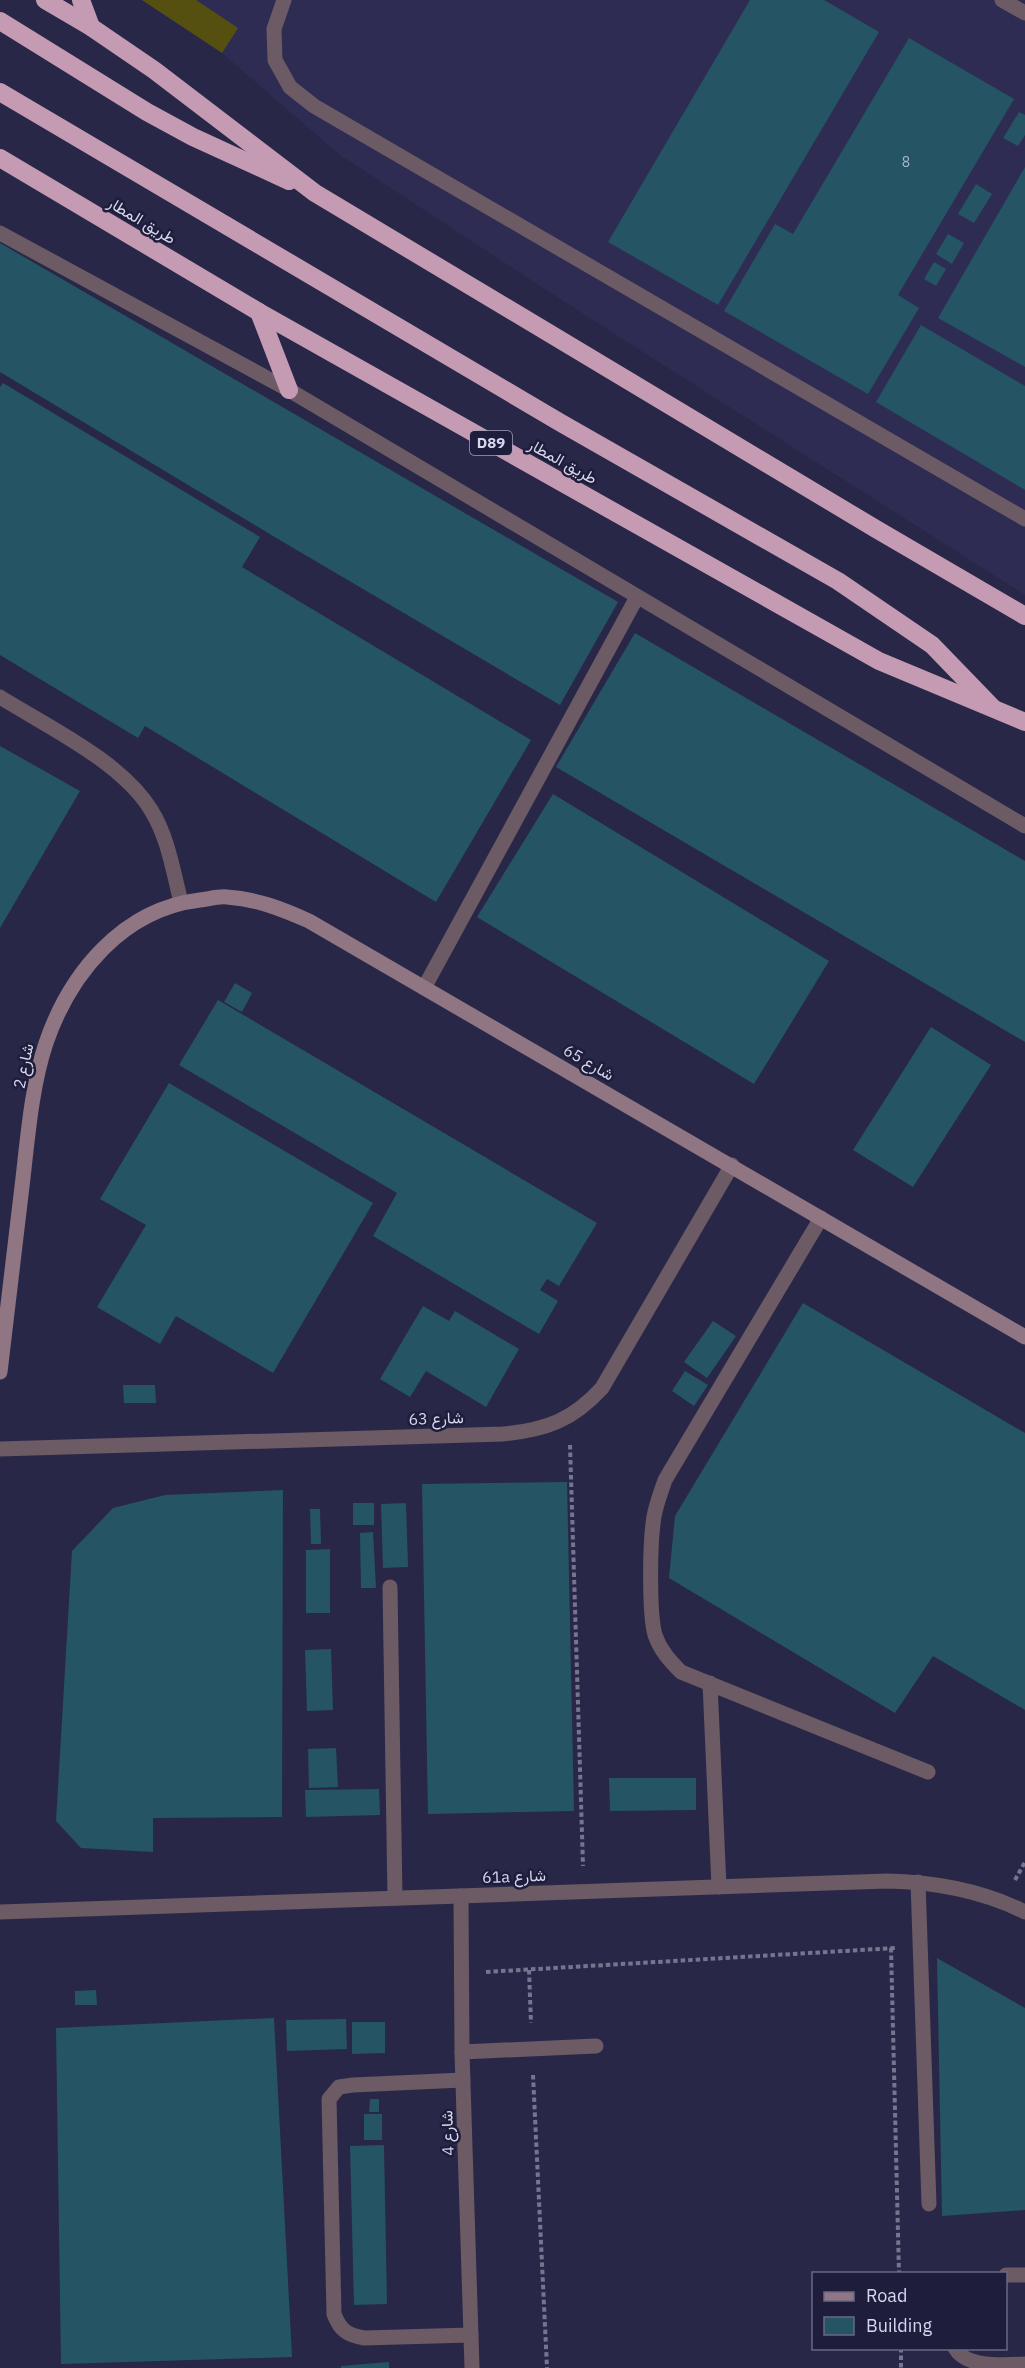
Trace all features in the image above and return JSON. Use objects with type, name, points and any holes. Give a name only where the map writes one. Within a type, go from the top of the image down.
[{"type":"highway","points":[[45,0],[91,27],[206,107],[315,193]]},
{"type":"highway","points":[[81,0],[91,27]]},
{"type":"highway","points":[[0,21],[147,112],[184,132],[315,193],[1025,616]]},
{"type":"highway","points":[[0,92],[561,423],[838,580],[932,645],[993,708]]},
{"type":"highway","name":"طريق المطار","points":[[0,158],[259,312],[879,661],[1025,722]]},
{"type":"highway","points":[[0,173],[38,180]]},
{"type":"highway","points":[[259,312],[289,390]]},
{"type":"street","points":[[284,0],[274,29],[275,60],[290,87],[314,106],[1025,519]]},
{"type":"street","points":[[1002,0],[1025,14]]},
{"type":"street","points":[[0,233],[289,390],[1025,826]]},
{"type":"street","points":[[424,988],[638,597]]},
{"type":"street","points":[[0,697],[117,771],[137,789],[152,811],[163,835],[181,902]]},
{"type":"street","name":"شارع 65","points":[[118,933],[148,915],[181,902],[225,897],[268,903],[309,921],[1025,1337]]},
{"type":"street","name":"شارع 2","points":[[0,1372],[26,1152],[45,1044],[74,984],[94,957],[118,933]]},
{"type":"street","name":"شارع 63","points":[[0,1449],[503,1434],[548,1426],[569,1417],[587,1404],[615,1370],[732,1165]]},
{"type":"street","points":[[821,1218],[676,1460],[657,1502],[652,1525],[652,1611],[655,1634],[665,1656],[681,1672],[928,1772]]},
{"type":"street","points":[[390,1587],[395,1898]]},
{"type":"street","points":[[710,1683],[719,1887]]},
{"type":"street","points":[[918,1882],[930,2205]]},
{"type":"street","name":"61a شارع","points":[[0,1912],[918,1882],[966,1889],[1025,1912]]},
{"type":"street","name":"شارع 4","points":[[461,1896],[462,2052],[472,2368]]},
{"type":"street","points":[[462,2052],[596,2046]]},
{"type":"street","points":[[463,2080],[353,2085],[339,2087],[329,2099],[334,2314],[339,2327],[350,2336],[364,2338],[471,2335]]},
{"type":"street","points":[[1007,2275],[1025,2275]]},
{"type":"street","points":[[956,2350],[964,2361],[974,2365],[1025,2364]]},
{"type":"path","points":[[569,1417],[583,1892]]},
{"type":"path","points":[[461,1973],[920,1947]]},
{"type":"path","points":[[891,1948],[899,2272]]},
{"type":"path","points":[[529,1970],[547,2368]]},
{"type":"path","points":[[901,2350],[901,2368]]},
{"type":"shaded area","points":[[142,0],[1025,0],[1025,595],[574,308],[340,155],[222,53]]},
{"type":"shaded area","points":[[142,0],[196,0],[238,28],[222,53]]},
{"type":"building","points":[[750,0],[824,0],[879,32],[718,305],[608,242]]},
{"type":"building","points":[[909,38],[1014,99],[898,295],[919,308],[868,394],[724,311],[775,224],[793,234]]},
{"type":"building","points":[[1019,112],[1025,115],[1025,135],[1018,146],[1003,138]]},
{"type":"building","points":[[1025,167],[1025,367],[938,318]]},
{"type":"building","points":[[976,184],[992,194],[974,223],[958,214]]},
{"type":"building","points":[[948,234],[964,243],[952,264],[936,254]]},
{"type":"building","points":[[0,243],[618,602],[560,705],[0,372]]},
{"type":"building","points":[[934,262],[946,269],[936,286],[924,279]]},
{"type":"building","points":[[921,325],[1025,386],[1025,490],[876,402]]},
{"type":"building","points":[[3,383],[260,537],[242,567],[531,740],[436,902],[145,726],[138,738],[0,655],[0,387]]},
{"type":"building","points":[[635,633],[1025,861],[1025,1042],[556,767]]},
{"type":"building","points":[[0,746],[80,791],[0,928]]},
{"type":"building","points":[[553,794],[829,961],[754,1084],[477,917]]},
{"type":"building","points":[[235,983],[252,993],[242,1012],[224,1002]]},
{"type":"building","points":[[218,1000],[597,1223],[559,1286],[547,1279],[540,1290],[558,1301],[539,1334],[373,1236],[397,1193],[179,1065]]},
{"type":"building","points":[[931,1027],[991,1065],[913,1187],[853,1150]]},
{"type":"building","points":[[169,1083],[373,1203],[273,1373],[176,1316],[160,1344],[97,1307],[146,1225],[100,1199]]},
{"type":"building","points":[[803,1303],[1025,1433],[1025,1710],[933,1656],[895,1713],[669,1578],[675,1516]]},
{"type":"building","points":[[423,1306],[449,1321],[455,1311],[519,1349],[486,1407],[426,1371],[410,1397],[380,1379]]},
{"type":"building","points":[[713,1321],[736,1336],[707,1378],[684,1362]]},
{"type":"building","points":[[685,1371],[708,1385],[694,1406],[672,1391]]},
{"type":"building","points":[[123,1385],[155,1385],[156,1403],[124,1403]]},
{"type":"building","points":[[567,1482],[574,1811],[428,1814],[422,1484]]},
{"type":"building","points":[[283,1490],[282,1817],[153,1818],[153,1852],[81,1848],[56,1821],[72,1551],[113,1508],[165,1495]]},
{"type":"building","points":[[353,1503],[374,1503],[374,1525],[353,1525]]},
{"type":"building","points":[[406,1503],[408,1567],[383,1568],[381,1504]]},
{"type":"building","points":[[310,1509],[320,1509],[321,1544],[311,1544]]},
{"type":"building","points":[[373,1532],[376,1588],[361,1588],[360,1533]]},
{"type":"building","points":[[330,1549],[330,1613],[306,1613],[306,1550]]},
{"type":"building","points":[[331,1649],[333,1710],[307,1711],[305,1650]]},
{"type":"building","points":[[336,1748],[338,1787],[309,1788],[308,1749]]},
{"type":"building","points":[[609,1778],[696,1778],[696,1810],[610,1811]]},
{"type":"building","points":[[379,1789],[380,1815],[306,1817],[305,1790]]},
{"type":"building","points":[[937,1958],[1025,2008],[1025,2210],[942,2216]]},
{"type":"building","points":[[96,1990],[97,2005],[75,2005],[75,1991]]},
{"type":"building","points":[[274,2018],[292,2357],[61,2364],[56,2028]]},
{"type":"building","points":[[346,2019],[347,2049],[287,2051],[286,2020]]},
{"type":"building","points":[[352,2022],[385,2022],[385,2053],[352,2054]]},
{"type":"building","points":[[370,2099],[379,2099],[379,2112],[369,2112]]},
{"type":"building","points":[[364,2114],[382,2114],[382,2140],[364,2140]]},
{"type":"building","points":[[384,2145],[387,2304],[354,2305],[350,2146]]},
{"type":"building","points":[[389,2362],[389,2368],[341,2368],[341,2366]]}]
